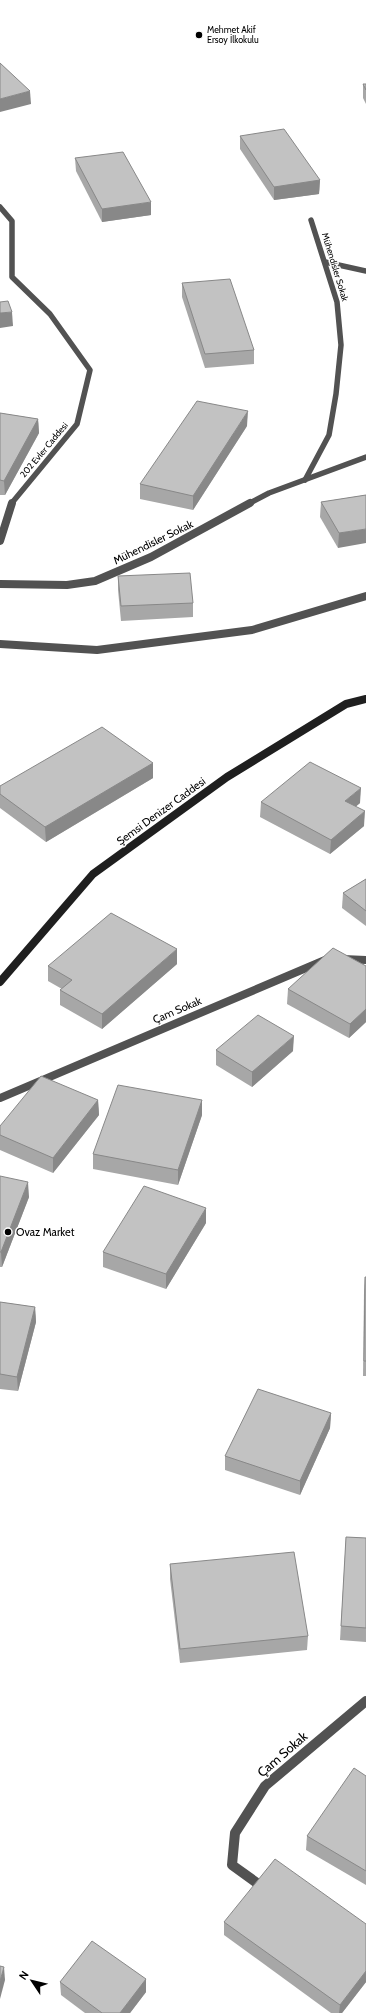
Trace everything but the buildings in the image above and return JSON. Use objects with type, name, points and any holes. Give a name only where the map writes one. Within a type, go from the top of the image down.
[{"type":"main road","name":"Şemsi Denizer Caddesi","points":[[0,982],[93,874],[227,777],[346,704],[366,699]]},
{"type":"street","name":"202 Evler Caddesi","points":[[0,207],[12,221],[12,277],[50,314],[90,370],[77,424],[11,504],[0,541]]},
{"type":"street","name":"Mühendisler Sokak","points":[[305,480],[329,435],[336,394],[341,346],[337,302],[311,220]]},
{"type":"street","points":[[324,262],[366,271]]},
{"type":"street","name":"Mühendisler Sokak","points":[[0,584],[67,585],[95,581],[151,557],[268,494],[366,457]]},
{"type":"street","points":[[0,644],[97,650],[252,630],[366,596]]},
{"type":"street","name":"Çam Sokak","points":[[0,1098],[329,959],[366,960]]},
{"type":"street","name":"Çam Sokak","points":[[270,1893],[232,1865],[235,1833],[265,1786],[366,1701]]},
{"type":"place","name":"Mehmet Akif Ersoy İlkokulu","points":[[199,35]]},
{"type":"place","name":"Ovaz Market","points":[[8,1232]]}]
